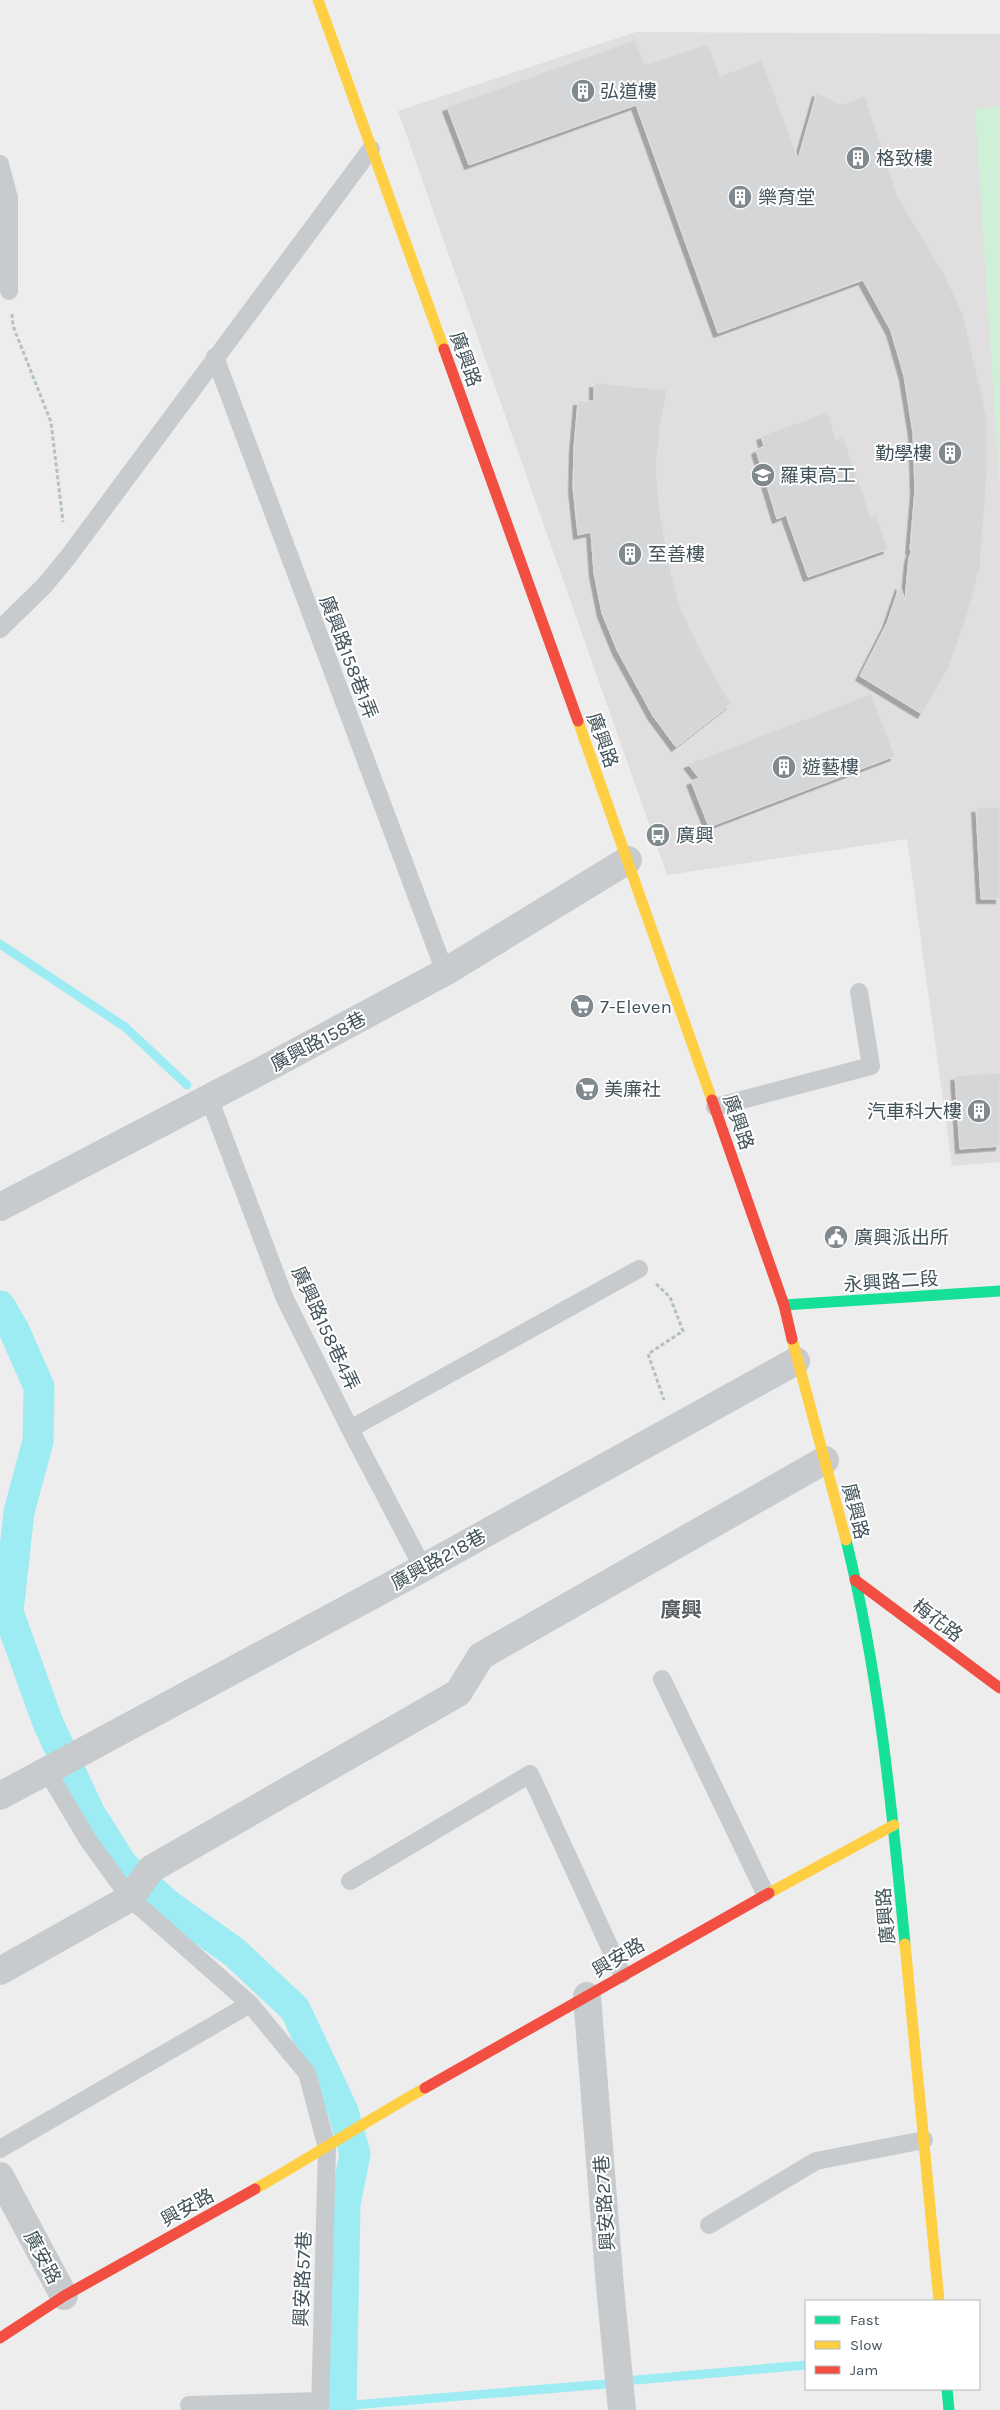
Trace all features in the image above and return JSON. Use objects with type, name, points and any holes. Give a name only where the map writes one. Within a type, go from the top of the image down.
[{"type":"main road","name":"廣興路","points":[[318,0],[628,860],[784,1305],[796,1361],[825,1460],[855,1580],[881,1729],[894,1825],[939,2300]]},
{"type":"main road","name":"永興路二段","points":[[784,1305],[1000,1291]]},
{"type":"main road","name":"梅花路","points":[[855,1580],[1000,1688]]},
{"type":"main road","name":"興安路","points":[[64,2296],[327,2148],[363,2123],[587,1996],[622,1974],[765,1893],[894,1825]]},
{"type":"main road","name":"廣安路","points":[[0,2338],[64,2296]]},
{"type":"main road","points":[[947,2390],[949,2410]]},
{"type":"street","name":"廣興路158巷","points":[[0,1206],[446,972],[628,860]]},
{"type":"street","name":"廣興路218巷","points":[[47,1771],[423,1568],[796,1361]]},
{"type":"street","points":[[0,1971],[130,1898],[151,1869],[458,1693],[481,1656],[825,1460]]},
{"type":"street","points":[[0,1796],[47,1771]]},
{"type":"street","name":"興安路27巷","points":[[587,1996],[610,2288],[622,2410]]},
{"type":"street","name":"廣安路","points":[[0,2176],[64,2296]]},
{"type":"lane","points":[[0,629],[44,586],[68,558],[215,357],[371,149]]},
{"type":"lane","points":[[0,164],[10,291]]},
{"type":"lane","name":"廣興路158巷1弄","points":[[215,357],[446,972]]},
{"type":"lane","points":[[715,1107],[871,1066],[858,992]]},
{"type":"lane","name":"廣興路158巷4弄","points":[[209,1098],[285,1299],[350,1429],[423,1568]]},
{"type":"lane","points":[[350,1429],[639,1269]]},
{"type":"lane","points":[[662,1679],[765,1893]]},
{"type":"lane","name":"興安路57巷","points":[[47,1771],[88,1840],[130,1898],[250,2004],[307,2073],[327,2148],[320,2406]]},
{"type":"lane","points":[[350,1881],[530,1774],[622,1974]]},
{"type":"lane","points":[[0,2149],[250,2004]]},
{"type":"lane","points":[[709,2225],[816,2161],[924,2140]]},
{"type":"lane","points":[[189,2404],[320,2406]]},
{"type":"path","points":[[10,291],[13,326],[51,422],[68,558]]},
{"type":"path","points":[[639,1269],[670,1297],[683,1331],[648,1354],[674,1427]]},
{"type":"shaded area","name":"羅東高工","points":[[636,32],[1000,34],[1000,1162],[952,1166],[907,839],[667,875],[398,111]]},
{"type":"green space","points":[[1000,106],[1000,493],[975,109]]},
{"type":"building","points":[[635,40],[645,65],[708,44],[720,76],[762,60],[798,159],[817,92],[840,105],[865,96],[897,195],[943,272],[963,314],[987,418],[987,473],[980,566],[966,619],[948,669],[922,714],[860,676],[887,623],[900,585],[905,600],[909,558],[912,549],[910,550],[915,490],[913,433],[904,376],[891,331],[863,280],[718,333],[636,105],[469,165],[447,107]]},
{"type":"building","name":"至善樓","points":[[594,383],[667,390],[660,427],[656,469],[660,513],[671,573],[681,610],[707,663],[731,704],[676,747],[653,716],[617,650],[602,613],[594,573],[591,532],[578,535],[573,487],[578,401],[594,401]]},
{"type":"building","points":[[828,412],[836,440],[843,436],[871,518],[876,515],[888,549],[808,577],[786,515],[777,519],[756,450],[764,446],[761,436]]},
{"type":"building","name":"遊藝樓","points":[[871,694],[895,756],[709,827],[691,781],[699,778],[688,764]]},
{"type":"building","points":[[1000,807],[1000,899],[981,899],[976,808]]},
{"type":"building","name":"汽車科大樓","points":[[1000,1073],[1000,1146],[960,1149],[955,1076]]},
{"type":"waterway","points":[[0,944],[125,1027],[187,1085]]},
{"type":"waterway","points":[[0,1306],[14,1330],[39,1387],[38,1441],[19,1512],[8,1612],[48,1723],[89,1812],[123,1866],[172,1908],[234,1952],[295,2009],[343,2111],[355,2154],[345,2204],[341,2410]]},
{"type":"waterway","points":[[636,2380],[805,2365]]},
{"type":"waterway","points":[[341,2406],[606,2384]]},
{"type":"traffic: fast","points":[[784,1305],[1000,1291]]},
{"type":"traffic: fast","points":[[846,1540],[876,1690],[895,1842],[905,1944]]},
{"type":"traffic: fast","points":[[947,2390],[949,2410]]},
{"type":"traffic: slow","points":[[318,0],[444,349]]},
{"type":"traffic: slow","points":[[578,721],[712,1100]]},
{"type":"traffic: slow","points":[[792,1339],[846,1540]]},
{"type":"traffic: slow","points":[[769,1893],[894,1825]]},
{"type":"traffic: slow","points":[[905,1944],[939,2300]]},
{"type":"traffic: slow","points":[[255,2189],[425,2088]]},
{"type":"traffic: jam","points":[[444,349],[578,721]]},
{"type":"traffic: jam","points":[[712,1100],[784,1305],[792,1339]]},
{"type":"traffic: jam","points":[[855,1580],[1000,1688]]},
{"type":"traffic: jam","points":[[425,2088],[769,1893]]},
{"type":"traffic: jam","points":[[0,2338],[64,2296],[255,2189]]},
{"type":"place","name":"弘道樓","points":[[583,91]]},
{"type":"place","name":"格致樓","points":[[858,158]]},
{"type":"place","name":"樂育堂","points":[[740,197]]},
{"type":"place","name":"勤學樓","points":[[950,453]]},
{"type":"place","name":"羅東高工","points":[[763,475]]},
{"type":"place","name":"至善樓","points":[[630,554]]},
{"type":"place","name":"遊藝樓","points":[[784,767]]},
{"type":"place","name":"廣興","points":[[658,835]]},
{"type":"place","name":"7-Eleven","points":[[582,1006]]},
{"type":"place","name":"美廉社","points":[[587,1089]]},
{"type":"place","name":"汽車科大樓","points":[[979,1111]]},
{"type":"place","name":"廣興派出所","points":[[836,1237]]},
{"type":"district","name":"廣興","points":[[681,1610]]}]
